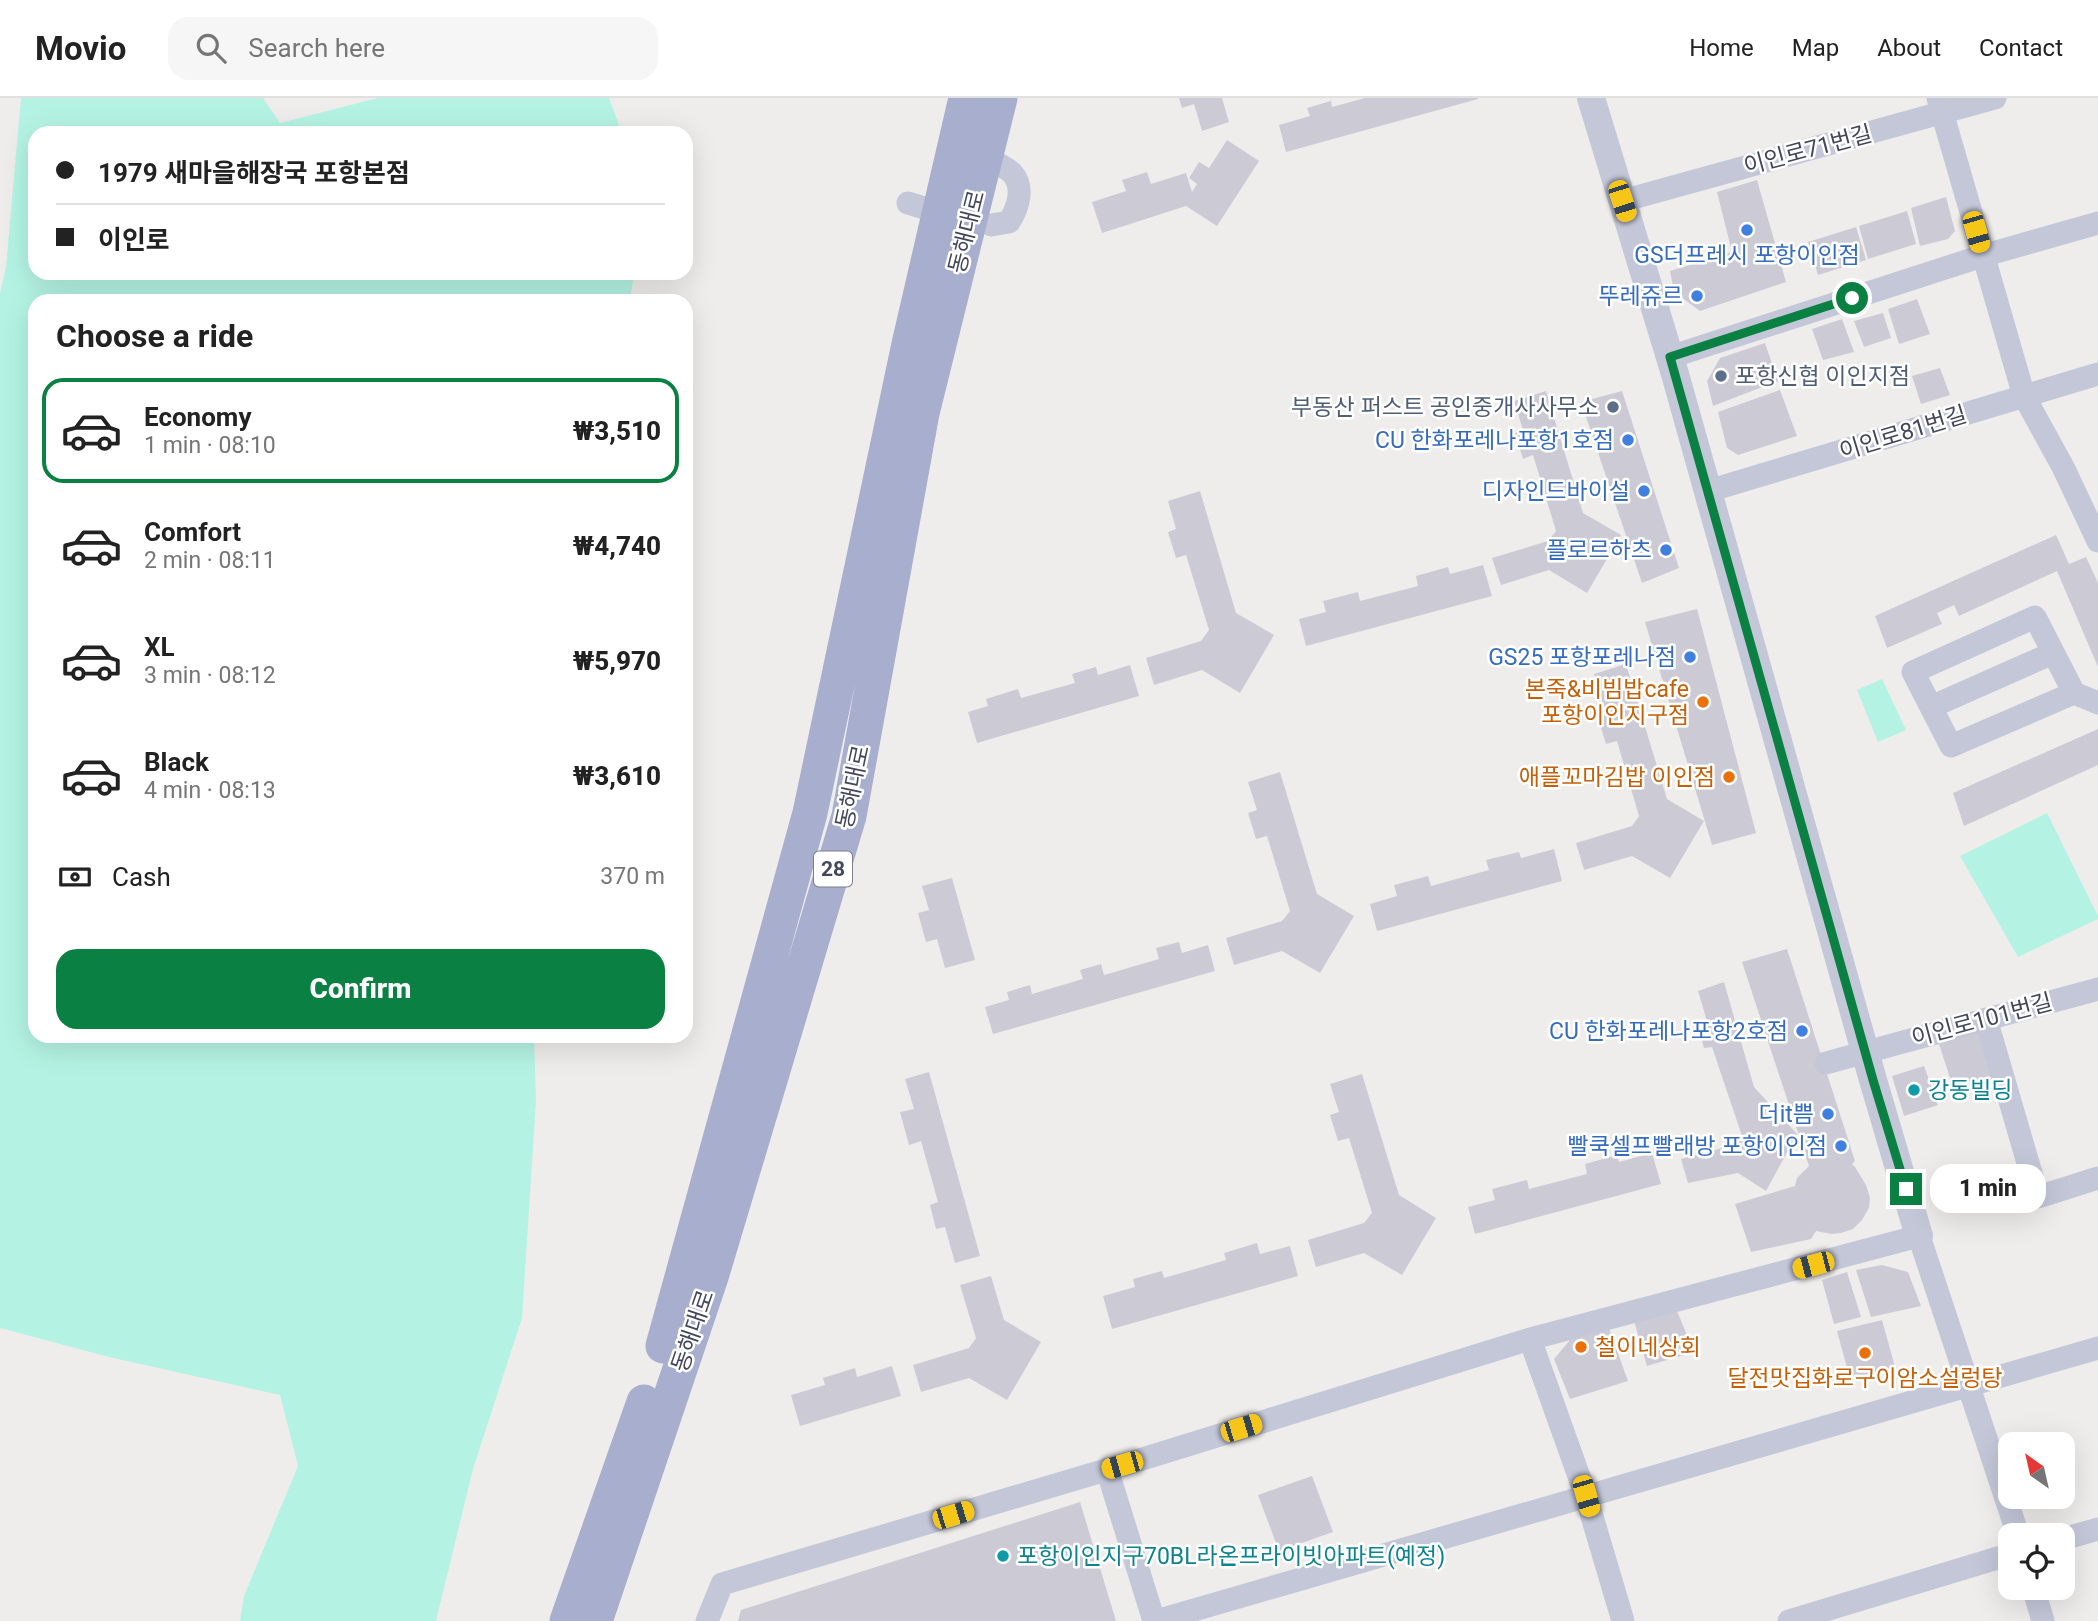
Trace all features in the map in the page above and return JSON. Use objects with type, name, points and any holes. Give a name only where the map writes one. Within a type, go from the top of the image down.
[{"type":"main road","points":[[566,1621],[669,1330],[810,813],[909,344],[966,98]]},
{"type":"main road","name":"동해대로","points":[[595,1621],[711,1277],[849,816],[922,413],[1000,98]]},
{"type":"street","points":[[1591,98],[1670,357],[1919,1236],[2014,1523]]},
{"type":"street","name":"이인로71번길","points":[[1622,201],[1940,106],[1995,98]]},
{"type":"street","points":[[1940,106],[2024,396],[2063,467],[2098,541]]},
{"type":"street","points":[[986,158],[1011,172],[1019,187],[1017,209],[1009,222],[990,225]]},
{"type":"street","points":[[1670,357],[1982,256],[2098,223]]},
{"type":"street","name":"이인로81번길","points":[[1708,491],[2098,374]]},
{"type":"street","points":[[2074,693],[1951,746],[1913,672],[2035,617],[2074,693],[2098,703]]},
{"type":"street","points":[[1931,708],[2053,653]]},
{"type":"street","name":"이인로101번길","points":[[1826,1063],[2098,989]]},
{"type":"street","points":[[1986,1019],[2038,1197],[2098,1178]]},
{"type":"street","points":[[707,1621],[722,1584],[1530,1339],[1919,1236]]},
{"type":"street","points":[[1530,1339],[1586,1496],[1623,1621]]},
{"type":"street","points":[[1107,1469],[1155,1621],[2098,1348]]},
{"type":"street","points":[[2075,1536],[2098,1529]]},
{"type":"street","points":[[1789,1621],[1819,1617],[1998,1558]]},
{"type":"street","points":[[2037,1600],[2043,1621]]},
{"type":"green space","points":[[21,98],[263,98],[280,123],[378,98],[609,98],[619,126],[28,126],[28,280],[633,280],[631,294],[28,294],[28,1043],[534,1043],[536,1101],[522,1318],[473,1469],[436,1621],[240,1621],[244,1596],[298,1466],[280,1395],[109,1357],[0,1328],[0,293],[6,267]]},
{"type":"green space","points":[[1882,679],[1906,730],[1878,742],[1857,690]]},
{"type":"green space","points":[[2047,813],[2098,919],[2018,957],[1960,856]]},
{"type":"building","points":[[1179,98],[1222,98],[1229,122],[1202,131],[1194,104],[1182,108]]},
{"type":"building","points":[[1365,98],[1478,99],[1286,152],[1279,125],[1310,116],[1307,108],[1331,101],[1332,107]]},
{"type":"building","points":[[1227,140],[1259,161],[1217,226],[1186,206],[1102,233],[1092,202],[1126,191],[1122,180],[1147,172],[1151,184],[1186,173],[1192,192],[1197,184],[1189,178],[1199,162],[1209,168]]},
{"type":"building","points":[[1757,180],[1786,282],[1700,311],[1674,292],[1670,271],[1732,252],[1717,192]]},
{"type":"building","points":[[1946,197],[1955,231],[1948,239],[1920,246],[1911,208]]},
{"type":"building","points":[[1907,211],[1916,244],[1868,259],[1859,226]]},
{"type":"building","points":[[1856,227],[1866,260],[1818,275],[1808,242]]},
{"type":"building","points":[[1917,299],[1930,334],[1899,344],[1888,309]]},
{"type":"building","points":[[1883,313],[1891,338],[1864,347],[1854,321]]},
{"type":"building","points":[[1842,319],[1854,352],[1823,360],[1812,329]]},
{"type":"building","points":[[1765,343],[1778,381],[1713,406],[1707,381],[1720,358]]},
{"type":"building","points":[[1940,368],[1950,395],[1921,404],[1912,376]]},
{"type":"building","points":[[1780,390],[1797,436],[1738,455],[1727,448],[1718,412]]},
{"type":"building","points":[[1546,391],[1583,513],[1621,535],[1587,593],[1549,570],[1501,585],[1492,558],[1548,541],[1556,531],[1533,455],[1523,459],[1515,433],[1523,430],[1514,401]]},
{"type":"building","points":[[1622,391],[1679,568],[1642,583],[1581,402]]},
{"type":"building","points":[[1200,491],[1236,613],[1274,635],[1240,693],[1202,670],[1154,685],[1146,658],[1201,641],[1209,630],[1186,555],[1176,558],[1168,532],[1176,529],[1168,501]]},
{"type":"building","points":[[2056,535],[2069,564],[2086,557],[2098,583],[2098,667],[2057,571],[1959,616],[1954,605],[1937,613],[1942,624],[1887,648],[1875,616]]},
{"type":"building","points":[[1483,565],[1492,596],[1306,646],[1299,619],[1326,612],[1323,601],[1358,592],[1360,601],[1418,586],[1416,576],[1448,567],[1450,574]]},
{"type":"building","points":[[1697,609],[1756,833],[1712,845],[1645,622]]},
{"type":"building","points":[[1626,664],[1667,799],[1704,821],[1670,878],[1632,856],[1584,870],[1576,843],[1632,826],[1639,816],[1617,741],[1606,744],[1598,718],[1606,715],[1594,674]]},
{"type":"building","points":[[1130,665],[1139,696],[977,743],[968,712],[988,706],[986,699],[1018,689],[1021,698],[1075,683],[1072,674],[1096,667],[1098,675]]},
{"type":"building","points":[[2098,729],[2098,765],[1964,826],[1953,793]]},
{"type":"building","points":[[1280,772],[1317,894],[1354,916],[1320,973],[1282,951],[1234,965],[1226,938],[1282,921],[1290,911],[1267,836],[1256,839],[1248,813],[1257,810],[1248,782]]},
{"type":"building","points":[[1554,849],[1562,881],[1377,931],[1370,904],[1397,896],[1394,885],[1428,876],[1431,886],[1489,870],[1486,860],[1519,852],[1521,858]]},
{"type":"building","points":[[952,878],[975,960],[945,968],[937,939],[926,942],[918,913],[929,910],[922,886]]},
{"type":"building","points":[[1179,942],[1182,953],[1208,945],[1215,971],[993,1034],[985,1007],[1009,1000],[1007,992],[1030,985],[1032,994],[1083,979],[1080,970],[1101,964],[1104,975],[1159,959],[1156,948]]},
{"type":"building","points":[[1787,949],[1855,1161],[1852,1164],[1866,1185],[1870,1198],[1869,1208],[1853,1229],[1832,1234],[1816,1231],[1811,1239],[1751,1252],[1735,1204],[1795,1186],[1797,1178],[1809,1166],[1742,962]]},
{"type":"building","points":[[1724,982],[1754,1087],[1797,1134],[1766,1191],[1738,1173],[1688,1183],[1681,1159],[1738,1144],[1742,1136],[1712,1047],[1704,1048],[1697,1023],[1707,1021],[1698,991]]},
{"type":"building","points":[[1982,1029],[1997,1076],[1952,1084],[1938,1041]]},
{"type":"building","name":"강동빌딩","points":[[1924,1066],[1938,1105],[1904,1116],[1892,1076]]},
{"type":"building","points":[[929,1072],[980,1256],[955,1263],[945,1227],[936,1229],[930,1205],[938,1202],[921,1141],[909,1145],[900,1112],[914,1109],[905,1079]]},
{"type":"building","points":[[1362,1074],[1399,1195],[1436,1218],[1402,1275],[1364,1253],[1316,1267],[1308,1240],[1364,1223],[1372,1213],[1349,1138],[1338,1141],[1330,1115],[1339,1112],[1330,1084]]},
{"type":"building","points":[[1652,1153],[1661,1184],[1475,1234],[1468,1207],[1495,1200],[1492,1189],[1527,1180],[1529,1189],[1587,1174],[1585,1164],[1617,1155],[1619,1162]]},
{"type":"building","points":[[1257,1243],[1260,1254],[1290,1246],[1298,1276],[1112,1329],[1103,1296],[1135,1287],[1133,1279],[1162,1271],[1164,1278],[1226,1260],[1224,1253]]},
{"type":"building","points":[[1882,1265],[1908,1272],[1921,1306],[1871,1317],[1856,1270]]},
{"type":"building","points":[[1847,1272],[1861,1317],[1834,1324],[1822,1280]]},
{"type":"building","points":[[991,1276],[1004,1320],[1041,1342],[1007,1400],[969,1378],[921,1392],[913,1365],[969,1348],[976,1338],[960,1285]]},
{"type":"building","points":[[1677,1311],[1694,1352],[1647,1366],[1634,1321]]},
{"type":"building","points":[[1882,1320],[1895,1367],[1850,1379],[1837,1331]]},
{"type":"building","points":[[1609,1328],[1628,1381],[1570,1399],[1554,1359],[1570,1340]]},
{"type":"building","points":[[892,1366],[901,1396],[800,1426],[791,1395],[825,1385],[823,1378],[855,1368],[857,1377]]},
{"type":"building","points":[[1312,1476],[1333,1532],[1279,1551],[1258,1495]]},
{"type":"building","name":"포항이인지구70BL라온프라이빗아파트(예정)","points":[[1080,1502],[1116,1621],[738,1621],[741,1610]]},
{"type":"place","name":"GS더프레시 포항이인점","points":[[1747,230]]},
{"type":"place","name":"뚜레쥬르","points":[[1697,296]]},
{"type":"place","name":"포항신협 이인지점","points":[[1721,376]]},
{"type":"place","name":"부동산 퍼스트 공인중개사사무소","points":[[1613,407]]},
{"type":"place","name":"CU 한화포레나포항1호점","points":[[1628,440]]},
{"type":"place","name":"디자인드바이설","points":[[1644,491]]},
{"type":"place","name":"플로르하츠","points":[[1666,550]]},
{"type":"place","name":"GS25 포항포레나점","points":[[1690,657]]},
{"type":"place","name":"본죽&비빔밥cafe 포항이인지구점","points":[[1703,702]]},
{"type":"place","name":"애플꼬마김밥 이인점","points":[[1729,777]]},
{"type":"place","name":"CU 한화포레나포항2호점","points":[[1802,1031]]},
{"type":"place","name":"강동빌딩","points":[[1914,1090]]},
{"type":"place","name":"더it쁨","points":[[1828,1114]]},
{"type":"place","name":"빨쿡셀프빨래방 포항이인점","points":[[1841,1146]]},
{"type":"place","name":"철이네상회","points":[[1581,1347]]},
{"type":"place","name":"달전맛집화로구이암소설렁탕","points":[[1865,1353]]},
{"type":"place","name":"포항이인지구70BL라온프라이빗아파트(예정)","points":[[1003,1556]]},
{"type":"route","points":[[1852,298],[1670,357],[1906,1189]]}]
